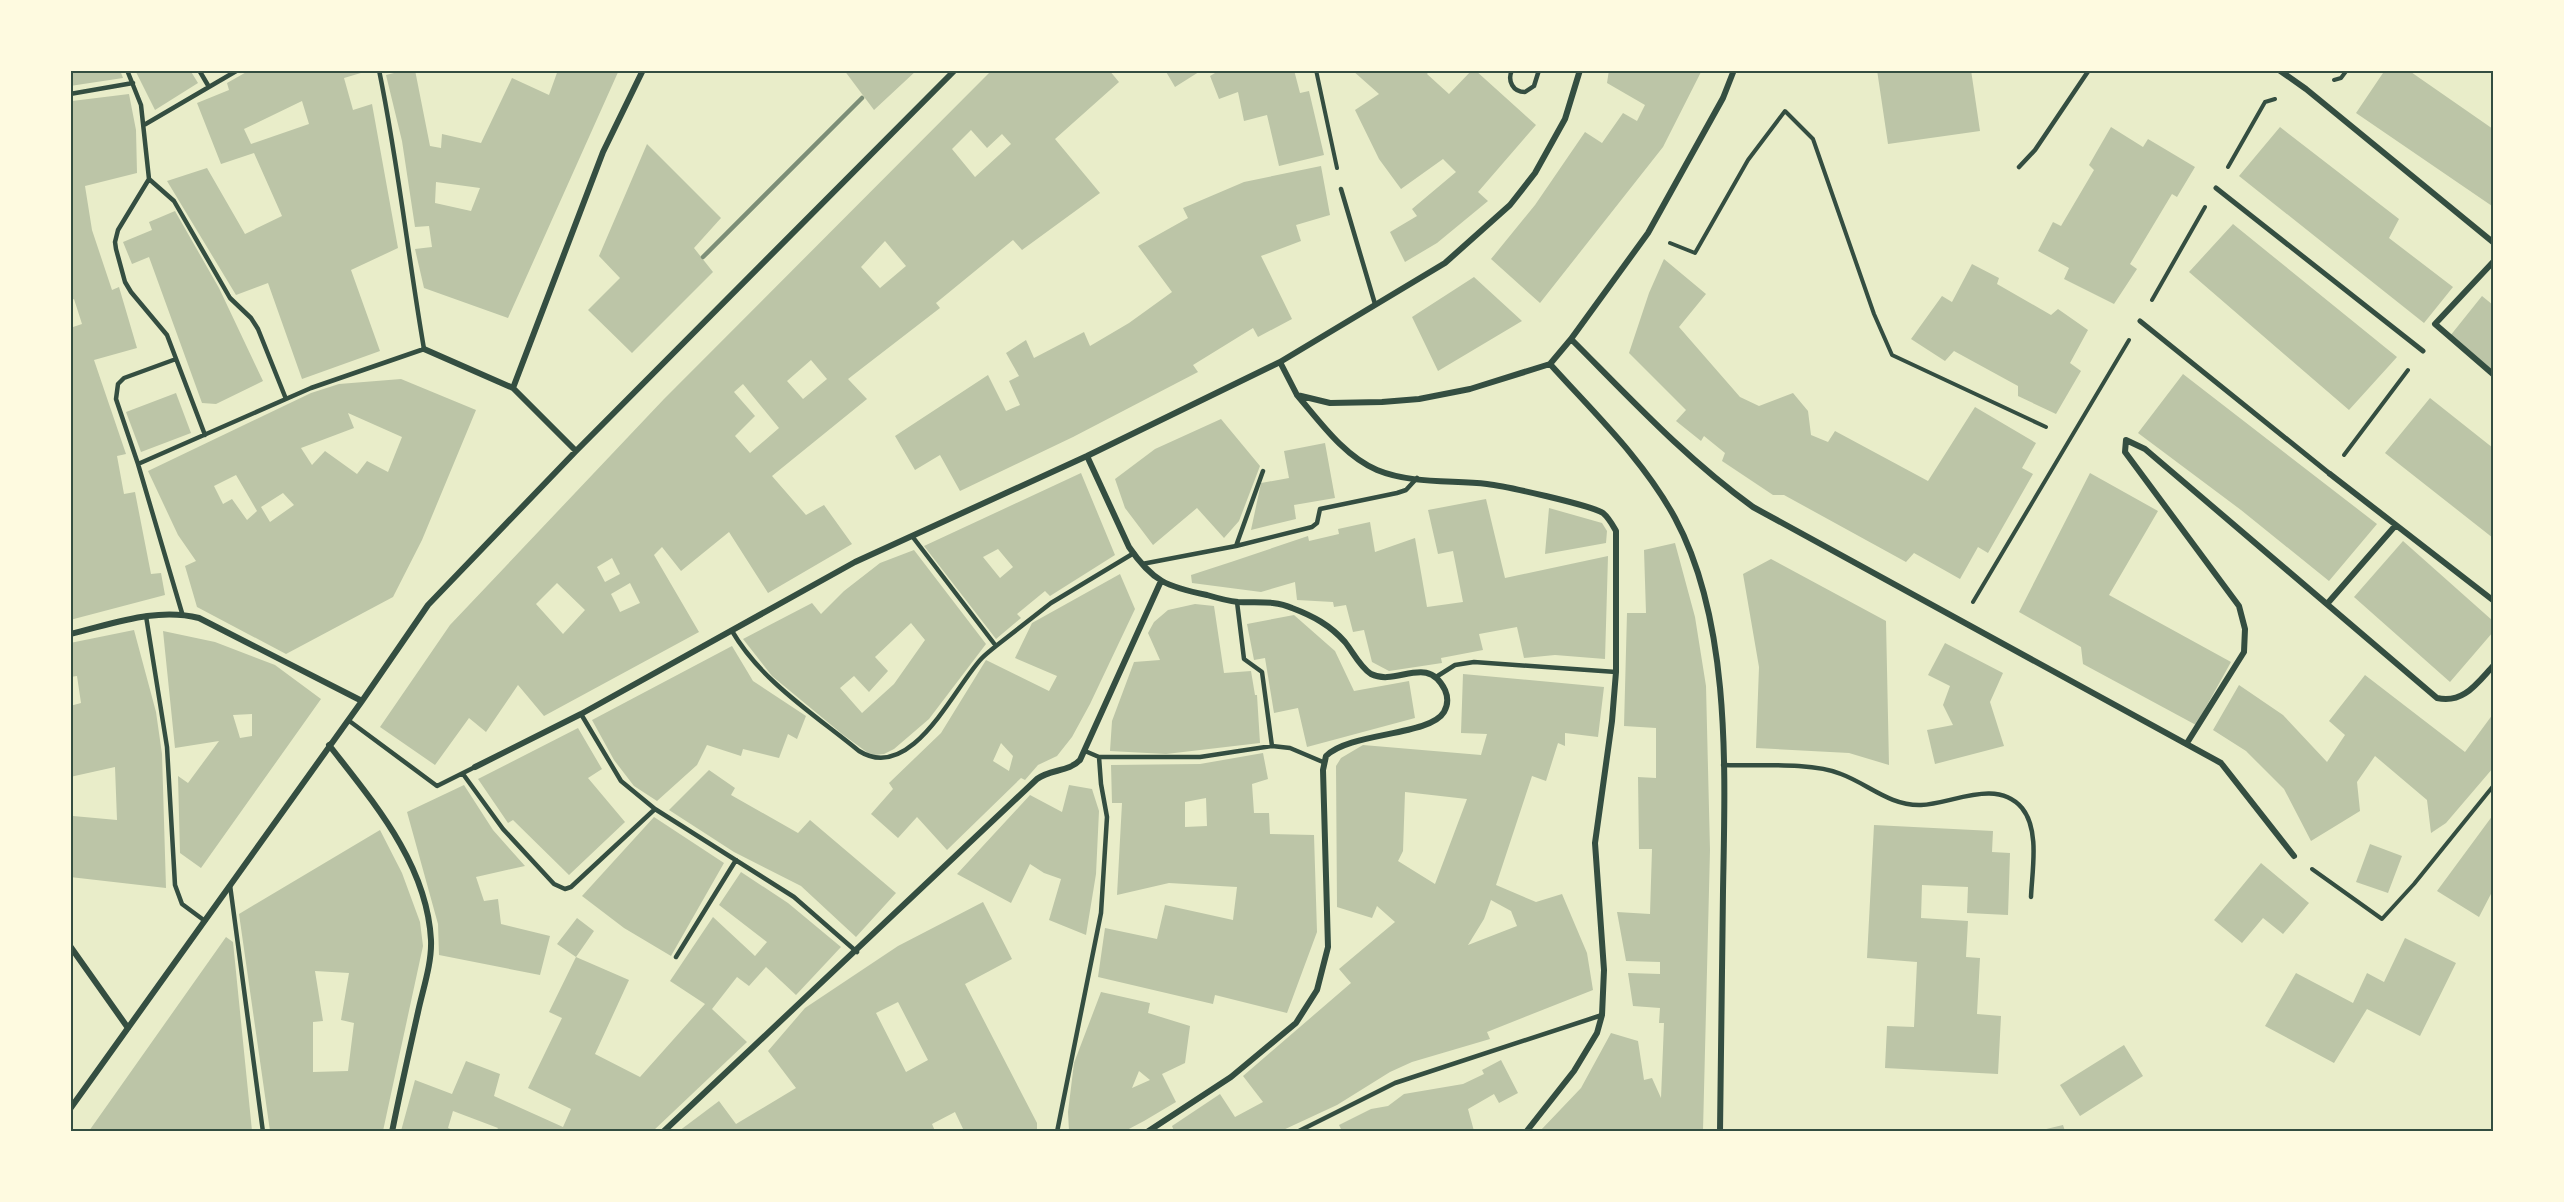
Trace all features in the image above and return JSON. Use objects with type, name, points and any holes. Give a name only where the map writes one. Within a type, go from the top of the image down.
[{"type":"street","points":[[513,388],[603,152],[644,70]]},
{"type":"street","points":[[70,1108],[362,701],[428,605],[576,451],[956,70]]},
{"type":"street","points":[[475,767],[581,714],[855,562],[1087,456],[1280,362],[1445,263],[1510,205],[1535,173],[1565,119],[1580,70]]},
{"type":"street","points":[[1297,395],[1330,403],[1419,399],[1470,389],[1550,364],[1571,339],[1648,233],[1723,98],[1734,70]]},
{"type":"street","points":[[2279,70],[2306,89],[2493,243]]},
{"type":"street","points":[[2216,188],[2423,351]]},
{"type":"street","points":[[2493,261],[2436,324],[2493,375]]},
{"type":"street","points":[[2140,321],[2395,526],[2493,601]]},
{"type":"street","points":[[1571,339],[1679,448],[1713,478],[1753,507],[2221,763],[2294,856]]},
{"type":"street","points":[[424,348],[513,388],[576,451]]},
{"type":"street","points":[[1280,362],[1297,395],[1334,438],[1356,458],[1377,470],[1398,476],[1489,484],[1596,510],[1611,521],[1618,539],[1616,672],[1612,721],[1595,843],[1604,970],[1602,1015],[1597,1033],[1574,1071],[1526,1131]]},
{"type":"street","points":[[1550,364],[1632,454],[1656,485],[1691,553],[1714,641],[1722,703],[1724,829],[1720,1131]]},
{"type":"street","points":[[2187,743],[2244,652],[2245,629],[2239,606],[2125,452],[2126,440],[2145,449],[2437,699],[2449,701],[2466,694],[2493,665]]},
{"type":"street","points":[[1087,456],[1134,553],[1142,564],[1161,581],[1175,589],[1237,602],[1284,604],[1324,622],[1345,643],[1364,668],[1373,674],[1385,677],[1420,672],[1436,677],[1447,694],[1447,703],[1440,717],[1433,722],[1341,746],[1332,750],[1323,762],[1328,947],[1317,990],[1296,1023],[1231,1077],[1147,1131]]},
{"type":"street","points":[[2327,604],[2395,526]]},
{"type":"street","points":[[663,1131],[857,952],[1037,779],[1076,765],[1085,751],[1161,581]]},
{"type":"street","points":[[70,634],[146,616],[182,614],[199,618],[362,701]]},
{"type":"street","points":[[329,745],[382,814],[401,845],[428,912],[431,942],[427,973],[392,1131]]},
{"type":"street","points":[[70,946],[129,1028]]},
{"type":"lane","points":[[127,70],[140,99],[149,179],[118,230],[115,242],[125,282],[131,292],[161,324],[204,435]]},
{"type":"lane","points":[[199,70],[209,87]]},
{"type":"lane","points":[[144,125],[238,70]]},
{"type":"lane","points":[[138,464],[286,399],[424,348],[406,247],[390,124],[379,70]]},
{"type":"lane","points":[[1512,70],[1510,75],[1512,86],[1515,90],[1525,92],[1534,86],[1539,70]]},
{"type":"lane","points":[[2019,167],[2035,150],[2089,70]]},
{"type":"lane","points":[[70,94],[133,83]]},
{"type":"lane","points":[[149,179],[174,201],[230,298],[251,318],[258,329],[286,399]]},
{"type":"lane","points":[[1341,189],[1375,304]]},
{"type":"lane","points":[[176,359],[124,378],[118,384],[116,399],[138,464],[182,614]]},
{"type":"lane","points":[[1236,546],[1263,471]]},
{"type":"lane","points":[[1142,564],[1236,546],[1312,527],[1317,523],[1320,509],[1397,493],[1406,490],[1418,478]]},
{"type":"lane","points":[[912,536],[996,646]]},
{"type":"lane","points":[[732,631],[760,669],[859,751],[868,757],[886,758],[906,749],[932,727],[982,658],[996,646],[1051,603],[1134,553]]},
{"type":"lane","points":[[1237,602],[1244,659],[1262,672],[1272,746]]},
{"type":"lane","points":[[146,616],[167,747],[175,885],[182,904],[205,921]]},
{"type":"lane","points":[[1436,677],[1455,664],[1474,662],[1616,672]]},
{"type":"lane","points":[[581,714],[621,781],[655,809],[794,897],[857,952]]},
{"type":"lane","points":[[348,720],[437,786],[475,767]]},
{"type":"lane","points":[[1085,751],[1099,757],[1200,757],[1272,746],[1290,748],[1323,762]]},
{"type":"lane","points":[[1057,1131],[1101,913],[1107,817],[1099,757]]},
{"type":"lane","points":[[1723,765],[1821,769],[1841,774],[1904,804],[1923,805],[1980,794],[1996,795],[2011,800],[2021,808],[2028,820],[2032,835],[2031,897]]},
{"type":"lane","points":[[463,774],[503,829],[559,888],[565,889],[575,884],[655,809]]},
{"type":"lane","points":[[676,957],[736,860]]},
{"type":"lane","points":[[230,885],[263,1131]]},
{"type":"lane","points":[[1297,1131],[1395,1083],[1602,1015]]},
{"type":"path","points":[[1316,70],[1341,189]]},
{"type":"path","points":[[1648,233],[1695,254],[1748,160],[1785,111],[1813,139],[1874,314],[1893,355],[2046,427]]},
{"type":"path","points":[[2330,474],[2423,351]]},
{"type":"path","points":[[2294,856],[2382,919],[2414,884],[2493,785]]},
{"type":"building","points":[[70,70],[120,70],[123,78],[70,86]]},
{"type":"building","points":[[135,70],[190,70],[198,83],[155,110]]},
{"type":"building","points":[[250,70],[371,70],[344,78],[353,110],[372,104],[398,248],[351,270],[380,351],[302,379],[268,283],[236,295],[167,181],[207,168],[245,234],[282,216],[254,153],[221,164],[197,103],[229,90],[227,83]],"holes":[[[302,101],[309,124],[251,144],[244,129]]]},
{"type":"building","points":[[415,70],[430,146],[441,148],[442,134],[481,143],[512,78],[549,95],[558,70],[619,70],[508,318],[424,288],[415,249],[432,247],[429,226],[415,227],[402,141],[386,75]],"holes":[[[436,182],[480,188],[471,211],[435,203]]]},
{"type":"building","points":[[844,70],[917,70],[874,110]]},
{"type":"building","points":[[992,70],[1109,70],[1119,82],[1055,139],[1100,193],[1022,250],[1013,240],[936,303],[940,308],[848,379],[867,399],[772,476],[806,515],[824,505],[852,544],[768,593],[729,532],[681,571],[662,547],[654,555],[699,632],[544,716],[518,685],[486,732],[469,718],[435,765],[380,727],[450,625],[664,399]],"holes":[[[971,130],[987,148],[1002,134],[1011,144],[975,177],[952,149]],[[885,241],[906,266],[880,288],[861,267]],[[811,360],[827,379],[803,399],[787,381]],[[743,384],[779,428],[750,453],[735,436],[755,416],[734,392]],[[612,558],[620,574],[605,582],[597,567]],[[557,583],[585,610],[563,634],[536,604]],[[630,583],[640,603],[620,612],[611,594]]]},
{"type":"building","points":[[1165,70],[1202,70],[1175,87]]},
{"type":"building","points":[[1220,70],[1294,70],[1300,93],[1309,91],[1324,155],[1279,166],[1267,115],[1244,121],[1238,92],[1219,99],[1210,76]]},
{"type":"building","points":[[1352,70],[1430,70],[1427,74],[1449,94],[1472,70],[1475,70],[1536,125],[1478,192],[1488,201],[1437,243],[1405,262],[1390,232],[1417,216],[1412,209],[1456,172],[1443,159],[1401,189],[1379,159],[1355,110],[1379,94]]},
{"type":"building","points":[[1609,70],[1702,70],[1663,147],[1540,303],[1491,259],[1535,205],[1585,132],[1602,143],[1623,113],[1637,121],[1645,105],[1607,83]]},
{"type":"building","points":[[1877,70],[1971,70],[1980,131],[1888,144]]},
{"type":"building","points":[[2385,70],[2408,70],[2493,129],[2492,206],[2356,113]]},
{"type":"building","points":[[129,94],[136,130],[137,173],[85,186],[92,230],[112,290],[119,287],[137,348],[94,360],[126,454],[117,456],[124,494],[135,492],[151,574],[161,573],[165,595],[70,620],[70,328],[82,324],[74,299],[70,300],[72,101]]},
{"type":"building","points":[[2111,127],[2143,147],[2148,139],[2195,167],[2177,197],[2172,194],[2130,264],[2137,269],[2114,304],[2064,279],[2069,268],[2038,251],[2053,222],[2061,226],[2094,170],[2089,165]]},
{"type":"building","points":[[2280,127],[2399,219],[2389,238],[2453,287],[2424,323],[2239,176]]},
{"type":"building","points":[[647,144],[721,218],[694,248],[713,272],[632,353],[588,310],[620,278],[599,256]]},
{"type":"building","points":[[1321,166],[1330,215],[1296,225],[1301,241],[1261,256],[1292,319],[1258,337],[1253,328],[1193,365],[1198,372],[1073,437],[960,491],[940,455],[915,470],[895,436],[988,375],[1006,411],[1020,405],[1009,381],[1019,376],[1006,353],[1026,340],[1034,358],[1084,332],[1090,346],[1129,323],[1172,292],[1138,246],[1188,218],[1183,208],[1244,182]]},
{"type":"building","points":[[175,211],[219,288],[263,381],[216,404],[202,403],[149,257],[132,264],[123,242],[152,230],[149,222]]},
{"type":"building","points":[[2233,224],[2397,357],[2349,410],[2189,272]]},
{"type":"building","points":[[1664,259],[1706,294],[1679,327],[1740,397],[1759,406],[1793,393],[1808,411],[1811,435],[1828,442],[1835,431],[1928,481],[1975,407],[2036,443],[2022,468],[2033,474],[1988,553],[1978,547],[1960,579],[1914,553],[1906,562],[1784,495],[1773,495],[1722,461],[1725,453],[1704,436],[1701,441],[1676,421],[1686,410],[1629,353],[1649,293]]},
{"type":"building","points":[[1972,264],[1999,278],[1997,284],[2051,315],[2058,309],[2088,330],[2070,363],[2081,371],[2056,414],[2018,396],[2018,386],[1954,351],[1945,361],[1911,339],[1942,296],[1952,302]]},
{"type":"building","points":[[1474,277],[1522,321],[1438,371],[1412,317]]},
{"type":"building","points":[[2482,296],[2493,305],[2493,371],[2450,336]]},
{"type":"building","points":[[2183,374],[2377,524],[2329,581],[2241,510],[2138,433]]},
{"type":"building","points":[[401,379],[476,410],[422,540],[393,597],[286,654],[197,607],[185,566],[196,561],[178,535],[148,471],[311,393],[339,384]],"holes":[[[348,413],[402,437],[388,472],[367,461],[357,474],[325,451],[312,465],[301,448],[354,428]],[[236,475],[257,511],[247,520],[232,499],[223,504],[214,486]],[[283,493],[294,505],[270,522],[261,507]]]},
{"type":"building","points":[[176,393],[191,433],[141,452],[126,412]]},
{"type":"building","points":[[2430,398],[2493,448],[2493,538],[2385,453]]},
{"type":"building","points":[[1221,419],[1260,466],[1239,521],[1224,538],[1197,508],[1153,545],[1125,508],[1115,479],[1155,449]]},
{"type":"building","points":[[1325,443],[1335,498],[1294,505],[1296,519],[1251,530],[1261,483],[1289,478],[1284,451]]},
{"type":"building","points":[[1081,473],[1115,555],[1050,596],[1045,591],[1017,614],[1021,618],[996,639],[924,546]],"holes":[[[998,549],[1013,567],[1000,578],[983,557]]]},
{"type":"building","points":[[2090,473],[2158,511],[2109,595],[2231,662],[2196,725],[2083,664],[2081,647],[2019,612]]},
{"type":"building","points":[[1486,499],[1505,578],[1608,556],[1605,659],[1555,655],[1524,658],[1517,627],[1479,634],[1483,650],[1441,658],[1442,663],[1389,671],[1372,662],[1364,630],[1353,632],[1346,605],[1334,607],[1333,602],[1297,600],[1295,582],[1261,592],[1192,583],[1191,575],[1308,536],[1309,541],[1339,534],[1338,529],[1370,522],[1375,552],[1415,538],[1427,607],[1463,602],[1453,551],[1438,554],[1428,510]]},
{"type":"building","points":[[1549,508],[1602,523],[1607,531],[1606,543],[1545,554]]},
{"type":"building","points":[[2403,541],[2493,621],[2493,632],[2450,682],[2354,597]]},
{"type":"building","points":[[1675,543],[1695,617],[1706,686],[1710,850],[1703,1131],[1540,1131],[1581,1088],[1611,1033],[1638,1041],[1644,1080],[1652,1078],[1661,1098],[1664,1023],[1659,1023],[1660,1008],[1633,1006],[1628,973],[1660,974],[1660,962],[1626,961],[1617,912],[1650,914],[1652,849],[1639,849],[1638,777],[1656,778],[1656,728],[1624,726],[1627,613],[1646,613],[1644,550]]},
{"type":"building","points":[[914,550],[986,644],[929,719],[894,749],[875,755],[868,753],[842,734],[772,676],[743,639],[812,603],[821,614],[844,591],[880,563]],"holes":[[[911,623],[925,640],[894,684],[862,713],[840,688],[854,676],[869,692],[888,671],[875,657]]]},
{"type":"building","points":[[1771,559],[1886,621],[1889,765],[1849,753],[1756,748],[1759,667],[1743,574]]},
{"type":"building","points":[[1120,574],[1135,609],[1090,704],[1072,737],[1057,756],[1038,765],[1025,780],[1021,778],[947,850],[917,817],[898,838],[871,814],[893,789],[889,783],[941,733],[986,660],[1049,691],[1057,676],[1015,658],[1032,623]],"holes":[[[1001,743],[1013,756],[1009,771],[993,761]]]},
{"type":"building","points":[[1195,604],[1214,606],[1224,673],[1251,671],[1255,695],[1257,695],[1260,743],[1166,754],[1110,751],[1112,721],[1134,662],[1160,660],[1148,633],[1154,622],[1168,610]]},
{"type":"building","points":[[1294,615],[1335,651],[1354,691],[1409,681],[1415,718],[1307,747],[1298,708],[1274,713],[1265,658],[1254,660],[1247,624]]},
{"type":"building","points":[[134,630],[156,712],[162,754],[166,888],[70,877],[70,811],[73,816],[117,820],[115,767],[70,777],[70,706],[81,703],[77,676],[70,677],[70,643]]},
{"type":"building","points":[[163,631],[215,642],[275,665],[321,699],[201,868],[180,853],[178,776],[188,783],[219,741],[175,748]],"holes":[[[252,714],[252,736],[240,738],[233,715]]]},
{"type":"building","points":[[1945,643],[2003,673],[1990,702],[2004,746],[1935,764],[1927,730],[1953,725],[1943,705],[1950,686],[1928,675]]},
{"type":"building","points":[[732,646],[753,681],[806,716],[797,739],[788,734],[779,758],[743,749],[741,756],[707,745],[697,765],[657,801],[634,786],[614,760],[592,720]]},
{"type":"building","points":[[1463,674],[1604,687],[1598,737],[1565,733],[1565,746],[1558,743],[1546,781],[1532,776],[1496,885],[1536,902],[1562,894],[1587,953],[1593,990],[1487,1032],[1490,1039],[1412,1062],[1390,1072],[1337,1105],[1281,1131],[1174,1131],[1172,1126],[1220,1094],[1235,1117],[1263,1102],[1243,1076],[1351,983],[1339,969],[1395,922],[1377,906],[1372,918],[1337,907],[1336,766],[1341,758],[1363,745],[1481,755],[1487,734],[1461,733]],"holes":[[[1405,792],[1467,799],[1435,884],[1398,861],[1403,851]],[[1491,900],[1511,911],[1517,926],[1468,945],[1484,919]]]},
{"type":"building","points":[[2365,675],[2465,752],[2493,714],[2493,768],[2446,823],[2431,833],[2427,800],[2375,756],[2357,782],[2360,811],[2311,841],[2284,789],[2246,751],[2213,730],[2239,685],[2283,715],[2327,762],[2345,735],[2329,721]]},
{"type":"building","points":[[578,728],[602,769],[588,778],[625,822],[569,875],[513,820],[508,823],[478,779]]},
{"type":"building","points":[[1263,753],[1268,779],[1252,784],[1254,813],[1269,813],[1270,834],[1314,835],[1317,932],[1287,1013],[1215,995],[1213,1004],[1098,977],[1105,928],[1157,939],[1165,905],[1233,920],[1237,887],[1169,883],[1117,895],[1122,803],[1112,803],[1111,765],[1200,764]],"holes":[[[1206,798],[1207,826],[1185,827],[1185,802]]]},
{"type":"building","points":[[709,770],[735,788],[731,795],[798,833],[810,820],[896,893],[856,937],[801,886],[734,852],[669,810]]},
{"type":"building","points":[[464,785],[493,830],[525,866],[476,877],[484,901],[498,899],[501,924],[550,936],[540,975],[439,955],[438,924],[407,812]]},
{"type":"building","points":[[1069,785],[1092,789],[1099,811],[1096,874],[1086,935],[1049,920],[1061,879],[1044,873],[1030,864],[1011,903],[957,874],[1030,795],[1062,812]]},
{"type":"building","points":[[2493,815],[2493,890],[2479,917],[2437,891]]},
{"type":"building","points":[[654,817],[724,863],[671,956],[624,928],[582,896]]},
{"type":"building","points":[[1874,825],[1993,831],[1992,852],[2010,853],[2008,915],[1967,913],[1968,887],[1922,885],[1921,918],[1968,921],[1966,957],[1980,958],[1977,1014],[2001,1016],[1998,1074],[1885,1068],[1887,1026],[1914,1027],[1917,962],[1867,958]]},
{"type":"building","points":[[380,830],[402,873],[420,922],[423,946],[383,1131],[270,1131],[239,914]],"holes":[[[315,971],[349,973],[341,1020],[354,1023],[348,1071],[313,1072],[313,1022],[323,1021]]]},
{"type":"building","points":[[2370,844],[2402,856],[2388,893],[2356,882]]},
{"type":"building","points":[[2261,863],[2309,903],[2283,934],[2263,918],[2242,943],[2214,920]]},
{"type":"building","points":[[741,872],[788,903],[841,947],[796,995],[766,967],[749,986],[737,977],[712,1009],[747,1042],[653,1131],[496,1131],[498,1128],[453,1111],[448,1128],[455,1131],[401,1131],[415,1080],[452,1094],[466,1061],[500,1074],[494,1096],[563,1127],[571,1109],[528,1088],[562,1018],[549,1012],[576,957],[629,980],[595,1054],[640,1077],[705,1004],[670,981],[713,917],[755,956],[767,942],[719,905]]},
{"type":"building","points":[[983,902],[1012,959],[965,984],[1037,1123],[1037,1131],[964,1131],[955,1112],[932,1124],[935,1131],[679,1131],[719,1101],[736,1124],[796,1088],[768,1051],[805,1008],[898,946]],"holes":[[[898,1002],[928,1060],[906,1072],[876,1013]]]},
{"type":"building","points":[[577,918],[594,931],[576,957],[557,944]]},
{"type":"building","points":[[226,937],[233,942],[252,1131],[89,1131]]},
{"type":"building","points":[[2405,938],[2456,963],[2420,1036],[2367,1009],[2334,1063],[2265,1026],[2296,973],[2353,1003],[2367,973],[2384,982]]},
{"type":"building","points":[[1101,992],[1150,1003],[1148,1013],[1190,1026],[1185,1063],[1162,1074],[1176,1102],[1125,1131],[1069,1131],[1068,1112],[1074,1063]],"holes":[[[1139,1071],[1150,1080],[1132,1088]]]},
{"type":"building","points":[[2124,1045],[2143,1076],[2080,1116],[2060,1085]]},
{"type":"building","points":[[1501,1060],[1518,1093],[1499,1103],[1494,1094],[1468,1109],[1474,1131],[1342,1131],[1339,1125],[1371,1109],[1388,1106],[1404,1094],[1463,1084],[1484,1074],[1482,1070]]},
{"type":"building","points":[[2063,1125],[2065,1131],[2038,1131]]},
{"type":"railway","points":[[703,257],[862,98]]}]
